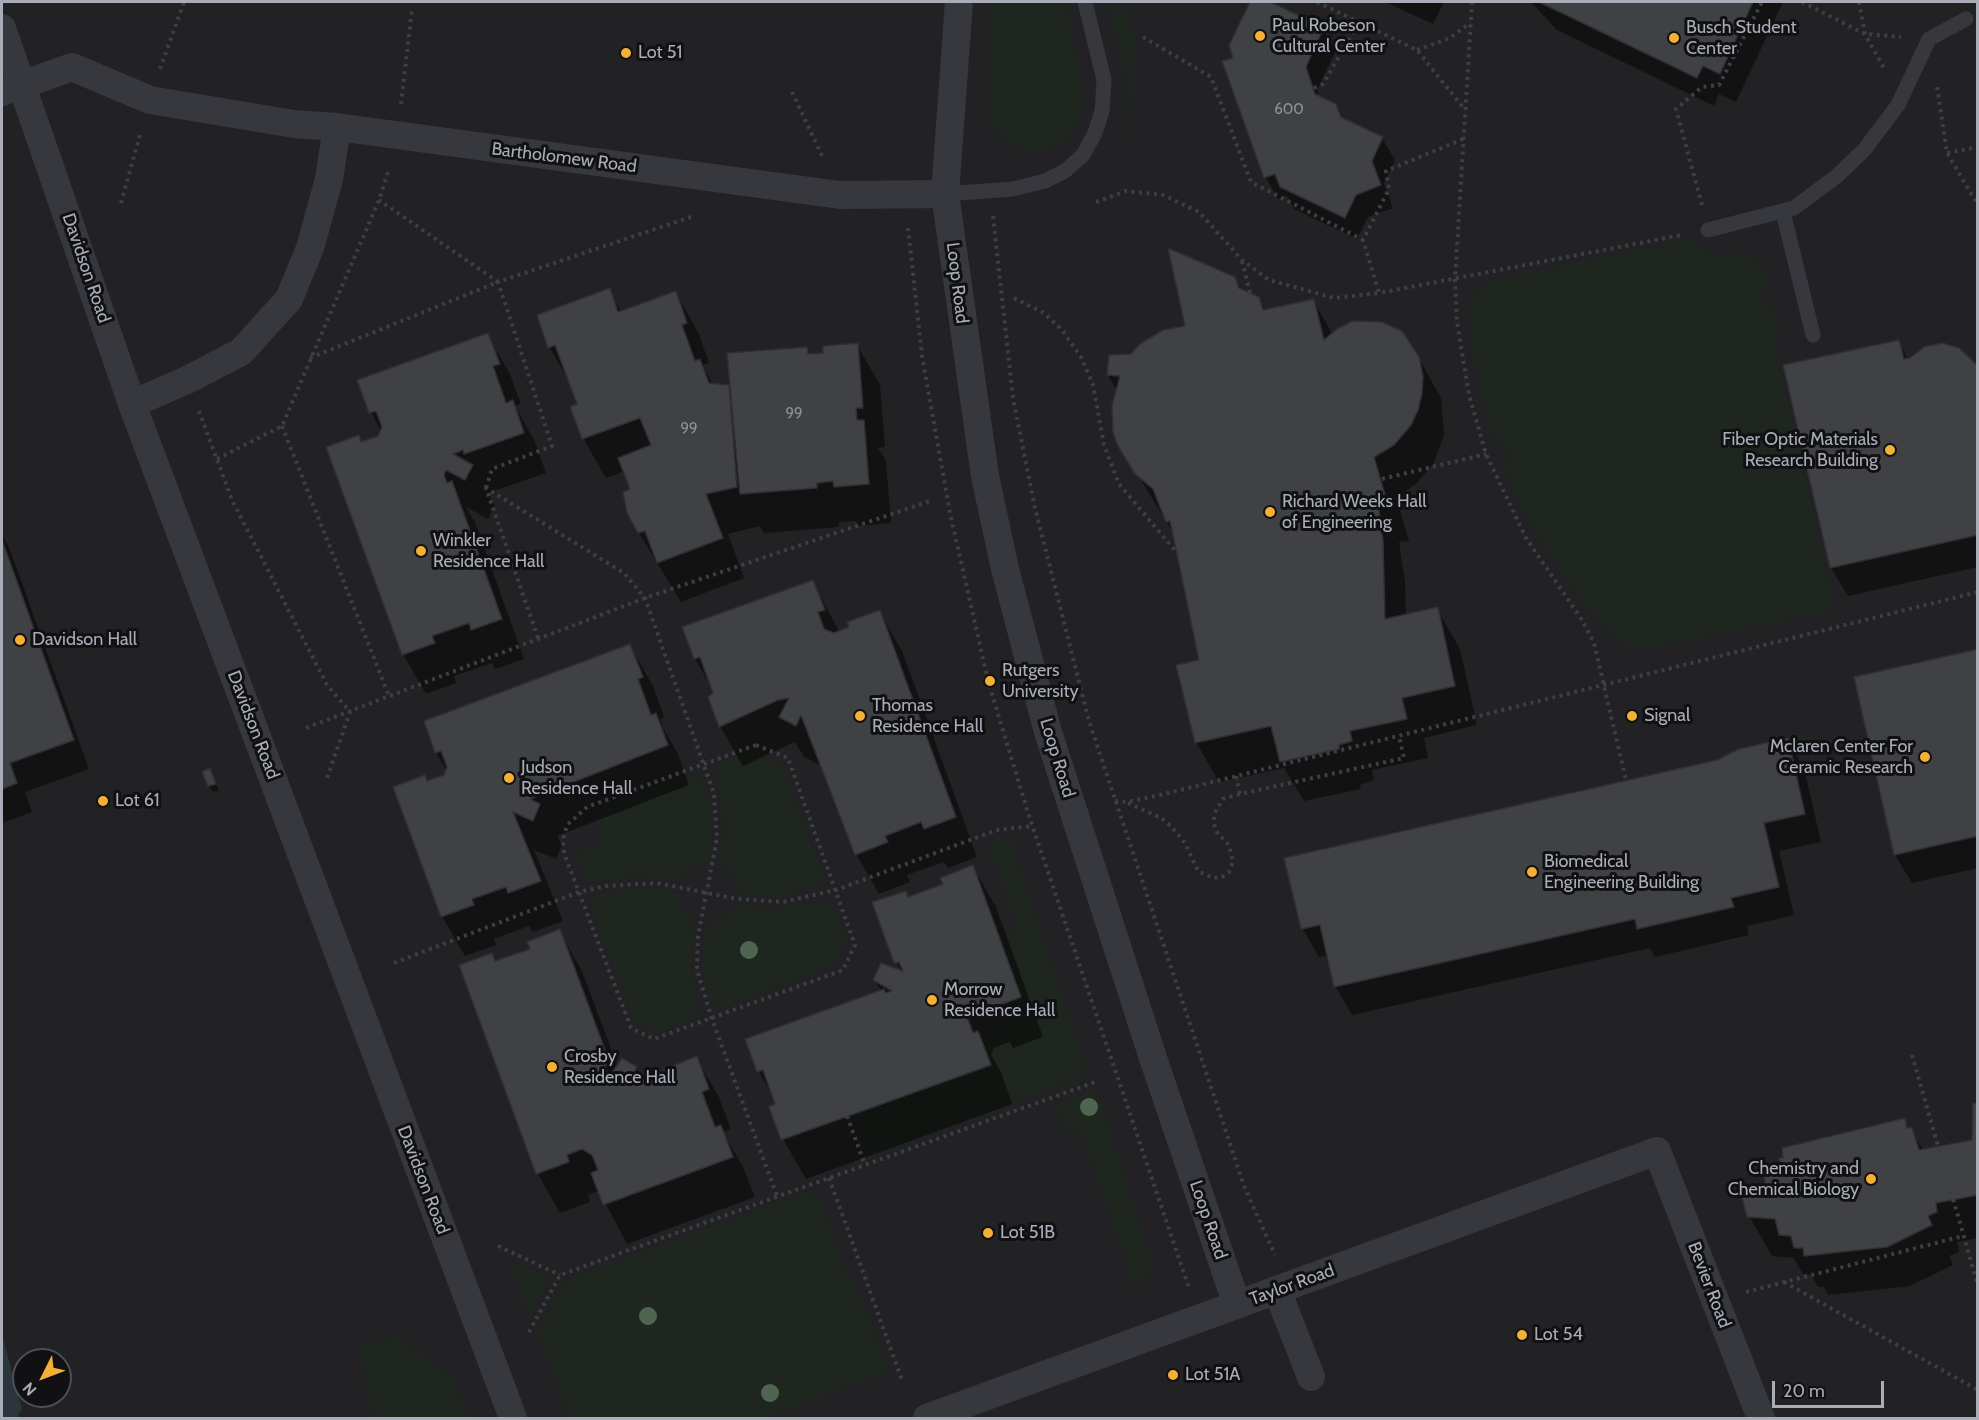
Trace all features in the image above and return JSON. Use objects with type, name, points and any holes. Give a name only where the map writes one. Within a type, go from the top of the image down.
[{"type":"street","points":[[945,194],[959,2]]},
{"type":"street","name":"Davidson Road","points":[[2,28],[12,88],[513,1419]]},
{"type":"street","name":"Bartholomew Road","points":[[12,88],[72,67],[150,100],[294,124],[840,195],[945,194]]},
{"type":"street","points":[[132,404],[187,380],[241,352],[289,299],[310,248],[329,179],[337,128]]},
{"type":"street","name":"Loop Road","points":[[945,194],[984,476],[1025,648],[1048,732],[1150,1050],[1238,1305]]},
{"type":"street","name":"Taylor Road","points":[[927,1419],[1657,1151]]},
{"type":"street","name":"Bevier Road","points":[[1657,1151],[1761,1419]]},
{"type":"street","points":[[1284,1288],[1311,1377]]},
{"type":"lane","points":[[945,194],[1023,186],[1045,181],[1065,171],[1083,155],[1095,133],[1102,111],[1104,80],[1086,2]]},
{"type":"lane","points":[[1708,230],[1783,212],[1794,207],[1837,176],[1864,150],[1898,105],[1929,39],[1966,19]]},
{"type":"lane","points":[[1783,212],[1813,335]]},
{"type":"path","points":[[157,77],[184,2]]},
{"type":"path","points":[[1317,2],[1417,50],[1465,110]]},
{"type":"path","points":[[1472,2],[1455,280],[1462,361],[1474,417],[1486,454],[1526,538],[1582,620],[1594,644],[1626,780]]},
{"type":"path","points":[[1096,202],[1126,191],[1163,195],[1199,212],[1242,260],[1269,280],[1334,298],[1455,280],[1708,230],[1676,109],[1702,87],[1719,85],[1762,2]]},
{"type":"path","points":[[1802,2],[1865,34],[1929,39],[1947,153],[1977,205]]},
{"type":"path","points":[[1859,2],[1865,34],[1887,72]]},
{"type":"path","points":[[400,111],[412,9]]},
{"type":"path","points":[[1314,88],[1323,84],[1359,22]]},
{"type":"path","points":[[1417,50],[1450,38],[1471,23]]},
{"type":"path","points":[[1143,37],[1211,78],[1251,182],[1363,240]]},
{"type":"path","points":[[792,92],[825,162]]},
{"type":"path","points":[[121,202],[142,128]]},
{"type":"path","points":[[1379,293],[1363,240],[1389,189],[1386,171],[1463,139]]},
{"type":"path","points":[[1947,153],[1977,147]]},
{"type":"path","points":[[217,459],[282,426],[379,200],[389,169]]},
{"type":"path","points":[[991,190],[995,255],[1013,398],[1035,508],[1089,721],[1244,1186],[1284,1288]]},
{"type":"path","points":[[379,200],[498,282],[552,446],[492,469],[486,488],[538,638]]},
{"type":"path","points":[[309,359],[498,282],[694,216]]},
{"type":"path","points":[[1242,260],[1250,293]]},
{"type":"path","points":[[1014,298],[1044,313],[1062,330],[1081,357],[1094,384],[1104,445],[1119,484],[1177,553]]},
{"type":"path","points":[[198,407],[232,500],[327,685],[350,712]]},
{"type":"path","points":[[282,426],[388,696]]},
{"type":"path","points":[[1382,479],[1486,454]]},
{"type":"path","points":[[486,488],[624,573],[645,598],[714,794],[717,838],[698,936],[697,970],[712,1019],[777,1196]]},
{"type":"path","points":[[306,728],[645,598],[930,501]]},
{"type":"path","points":[[1115,801],[1127,802],[1236,776],[1977,592]]},
{"type":"path","points":[[327,778],[350,712]]},
{"type":"path","points":[[1127,802],[1161,818],[1170,826],[1185,843],[1198,871],[1213,878],[1222,877],[1229,872],[1234,854],[1230,845],[1217,832],[1214,824],[1214,814],[1224,799],[1404,758],[1399,736]]},
{"type":"path","points":[[756,745],[788,758],[836,890],[855,945],[843,970],[654,1039],[631,1028],[563,846],[567,825],[587,807],[756,745]]},
{"type":"path","points":[[1236,776],[1240,794]]},
{"type":"path","points":[[394,963],[579,892],[606,886],[657,883],[736,899],[783,902],[836,890],[998,830],[1033,826]]},
{"type":"path","points":[[1912,1055],[1977,1286]]},
{"type":"path","points":[[529,1332],[560,1275],[1098,1081]]},
{"type":"path","points":[[847,1116],[865,1165]]},
{"type":"path","points":[[829,1178],[902,1380]]},
{"type":"path","points":[[1742,1293],[1963,1236]]},
{"type":"path","points":[[498,1246],[560,1275]]},
{"type":"path","points":[[1784,1282],[1977,1390]]},
{"type":"shaded area","name":"Rutgers University","points":[[2,2],[1977,2],[1977,1418],[2,1418]]},
{"type":"shaded area","points":[[991,2],[1065,2],[1085,98],[1074,130],[1068,137],[1048,149],[1031,151],[1009,144],[990,121],[987,110]]},
{"type":"shaded area","points":[[1109,2],[1121,2],[1135,36],[1133,97],[1122,140],[1128,92]]},
{"type":"shaded area","points":[[1689,239],[1707,249],[1712,258],[1736,252],[1754,257],[1766,274],[1762,305],[1775,309],[1778,325],[1774,341],[1835,610],[1651,648],[1632,648],[1614,635],[1577,594],[1559,570],[1521,507],[1501,462],[1510,460],[1505,442],[1495,443],[1488,422],[1475,364],[1468,312],[1475,294],[1488,282]]},
{"type":"shaded area","points":[[753,753],[782,766],[823,875],[818,888],[781,895],[739,892],[734,876],[722,864],[724,822],[716,778],[717,767]]},
{"type":"shaded area","points":[[692,776],[702,782],[709,800],[712,836],[708,861],[693,864],[679,879],[631,876],[591,883],[585,880],[574,855],[594,848],[600,832],[593,813]]},
{"type":"shaded area","points":[[1001,836],[1012,841],[1086,1066],[1079,1078],[869,1156],[853,1114],[981,1038],[1006,1029],[998,1005],[1021,997],[1000,937],[1019,930],[987,841]]},
{"type":"shaded area","points":[[631,889],[676,891],[679,906],[693,920],[691,973],[699,1006],[689,1020],[657,1032],[634,1021],[592,909],[596,895]]},
{"type":"shaded area","points":[[825,900],[833,904],[846,940],[834,966],[722,1007],[714,1004],[708,996],[703,967],[706,925],[725,921],[735,906],[776,909]]},
{"type":"shaded area","points":[[1096,1089],[1152,1261],[1148,1277],[1134,1284],[1081,1128],[1065,1131],[1055,1104]]},
{"type":"shaded area","points":[[806,1192],[819,1198],[847,1275],[852,1277],[889,1371],[765,1418],[570,1418],[537,1331],[567,1280]]},
{"type":"shaded area","points":[[514,1263],[552,1277],[528,1316],[511,1266]]},
{"type":"shaded area","points":[[2,1335],[12,1372],[12,1408],[22,1409],[17,1418],[2,1418]]},
{"type":"shaded area","points":[[396,1337],[453,1378],[467,1418],[374,1418],[359,1347]]},
{"type":"building","name":"Paul Robeson Cultural Center","points":[[1250,2],[1270,2],[1324,27],[1306,67],[1315,94],[1336,104],[1341,117],[1383,137],[1372,161],[1381,185],[1356,195],[1345,218],[1280,187],[1275,174],[1264,178],[1222,61],[1233,58],[1229,45]]},
{"type":"building","name":"Busch Student Center","points":[[1539,2],[1753,2],[1720,74],[1703,66],[1697,78]]},
{"type":"building","name":"Richard Weeks Hall of Engineering","points":[[1168,248],[1235,277],[1239,288],[1259,297],[1263,310],[1314,299],[1324,340],[1337,329],[1353,321],[1382,322],[1402,331],[1419,357],[1423,376],[1418,410],[1411,425],[1394,445],[1374,457],[1387,502],[1378,503],[1383,541],[1385,619],[1438,607],[1455,686],[1402,698],[1407,719],[1350,731],[1352,741],[1339,745],[1339,749],[1280,762],[1271,726],[1195,743],[1176,665],[1199,660],[1170,521],[1166,522],[1153,489],[1135,474],[1118,446],[1113,432],[1112,405],[1120,376],[1107,375],[1109,355],[1131,354],[1140,344],[1163,330],[1185,326]]},
{"type":"building","points":[[610,288],[618,312],[676,291],[687,323],[682,325],[695,361],[700,359],[709,383],[729,385],[737,487],[706,494],[723,538],[657,563],[645,531],[638,533],[627,513],[623,492],[630,489],[618,458],[651,445],[640,418],[582,439],[570,407],[577,404],[555,345],[548,348],[537,315]]},
{"type":"building","name":"Winkler Residence Hall","points":[[488,333],[500,364],[493,366],[506,403],[513,400],[524,433],[464,454],[463,450],[453,454],[473,465],[465,480],[446,470],[444,475],[447,483],[452,481],[502,619],[471,630],[469,623],[432,636],[435,643],[402,655],[326,447],[359,435],[361,442],[378,436],[382,427],[376,411],[369,413],[357,380]]},
{"type":"building","name":"Fiber Optic Materials Research Building","points":[[1899,340],[1904,359],[1910,358],[1924,347],[1942,343],[1959,348],[1978,366],[1978,535],[1830,568],[1783,365]]},
{"type":"building","points":[[858,343],[863,408],[856,408],[857,420],[864,420],[869,484],[834,487],[833,481],[817,483],[817,488],[740,494],[727,353],[807,347],[808,354],[823,353],[823,346]]},
{"type":"building","name":"Davidson Hall","points":[[2,540],[74,740],[10,763],[17,783],[2,789]]},
{"type":"building","name":"Thomas Residence Hall","points":[[813,580],[825,610],[818,612],[824,629],[834,633],[849,627],[847,622],[880,610],[956,817],[924,829],[921,822],[885,836],[888,842],[855,855],[801,715],[796,726],[779,717],[789,698],[778,700],[719,727],[708,697],[713,693],[700,657],[694,659],[682,627]]},
{"type":"building","name":"Judson Residence Hall","points":[[630,644],[643,677],[638,679],[651,715],[656,713],[668,745],[530,799],[540,804],[533,821],[513,812],[541,881],[508,893],[506,887],[472,899],[474,905],[441,917],[393,787],[425,775],[427,781],[444,775],[447,767],[441,751],[435,753],[424,721]]},
{"type":"building","name":"Mclaren Center For Ceramic Research","points":[[1978,649],[1978,836],[1894,855],[1854,677]]},
{"type":"building","name":"Biomedical Engineering Building","points":[[1788,738],[1805,814],[1764,823],[1779,887],[1731,898],[1734,907],[1637,929],[1635,919],[1334,987],[1320,925],[1301,929],[1284,858],[1717,760],[1739,749]]},
{"type":"building","points":[[210,768],[216,784],[208,786],[202,772]]},
{"type":"building","name":"Morrow Residence Hall","points":[[973,865],[1021,997],[989,1009],[987,1003],[972,1008],[967,1017],[973,1033],[978,1031],[991,1065],[781,1140],[769,1107],[775,1104],[763,1070],[757,1072],[745,1039],[884,989],[885,993],[892,991],[873,980],[881,963],[903,971],[899,962],[894,963],[872,902],[906,891],[908,897],[943,884],[940,878]]},
{"type":"building","name":"Crosby Residence Hall","points":[[560,929],[611,1066],[606,1068],[609,1077],[622,1058],[637,1067],[627,1085],[697,1056],[709,1089],[702,1092],[715,1127],[721,1125],[733,1157],[603,1205],[591,1173],[598,1170],[592,1155],[582,1149],[567,1155],[569,1162],[536,1174],[459,965],[492,953],[495,961],[530,949],[527,942]]},
{"type":"building","name":"Chemistry and Chemical Biology","points":[[1973,1103],[1978,1103],[1978,1195],[1936,1203],[1937,1212],[1928,1216],[1932,1225],[1887,1247],[1804,1256],[1803,1248],[1794,1248],[1791,1236],[1779,1235],[1775,1219],[1747,1217],[1742,1197],[1765,1183],[1764,1174],[1781,1165],[1779,1158],[1783,1158],[1782,1148],[1905,1118],[1907,1128],[1912,1127],[1919,1150],[1972,1140]]},
{"type":"place","name":"Paul Robeson Cultural Center","points":[[1260,36]]},
{"type":"place","name":"Busch Student Center","points":[[1674,38]]},
{"type":"place","name":"Lot 51","points":[[626,53]]},
{"type":"place","name":"Fiber Optic Materials Research Building","points":[[1890,450]]},
{"type":"place","name":"Richard Weeks Hall of Engineering","points":[[1270,512]]},
{"type":"place","name":"Winkler Residence Hall","points":[[421,551]]},
{"type":"place","name":"Davidson Hall","points":[[20,640]]},
{"type":"place","name":"Rutgers University","points":[[990,681]]},
{"type":"place","name":"Thomas Residence Hall","points":[[860,716]]},
{"type":"place","name":"Signal","points":[[1632,716]]},
{"type":"place","name":"Mclaren Center For Ceramic Research","points":[[1925,757]]},
{"type":"place","name":"Judson Residence Hall","points":[[509,778]]},
{"type":"place","name":"Lot 61","points":[[103,801]]},
{"type":"place","name":"Biomedical Engineering Building","points":[[1532,872]]},
{"type":"place","name":"Morrow Residence Hall","points":[[932,1000]]},
{"type":"place","name":"Crosby Residence Hall","points":[[552,1067]]},
{"type":"place","name":"Chemistry and Chemical Biology","points":[[1871,1179]]},
{"type":"place","name":"Lot 51B","points":[[988,1233]]},
{"type":"place","name":"Lot 54","points":[[1522,1335]]},
{"type":"place","name":"Lot 51A","points":[[1173,1375]]}]
